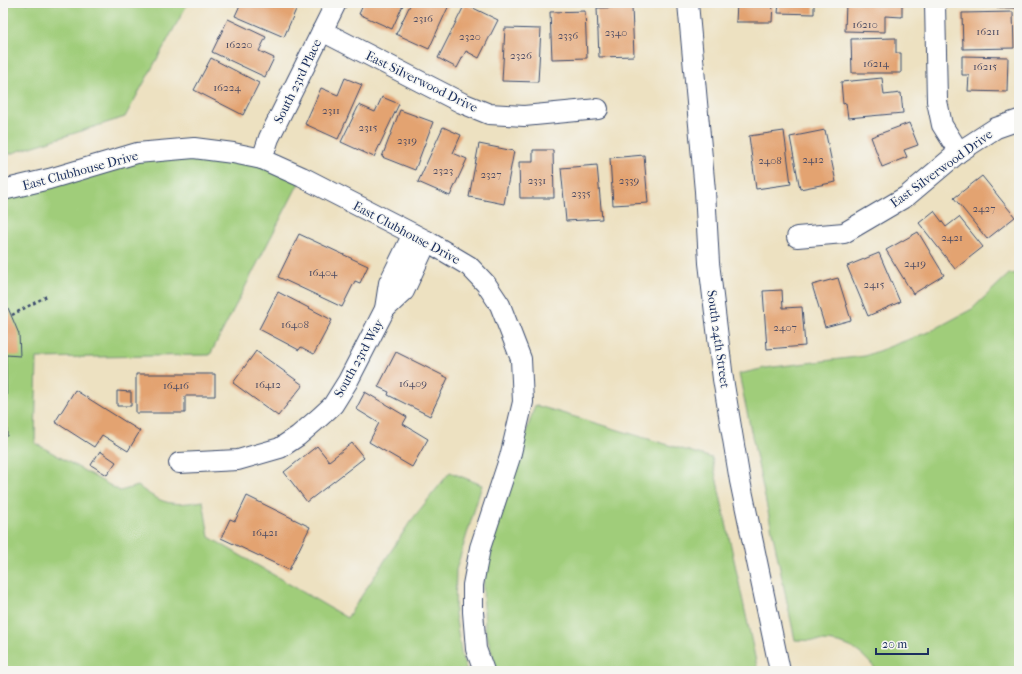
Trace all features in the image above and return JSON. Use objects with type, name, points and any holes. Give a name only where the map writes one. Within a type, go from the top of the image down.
[{"type":"street","name":"South 23rd Place","points":[[262,159],[270,138],[336,3]]},
{"type":"street","name":"South 24th Street","points":[[688,3],[705,191],[709,263],[722,371],[740,481],[780,671]]},
{"type":"street","points":[[935,3],[936,101],[942,125],[959,152]]},
{"type":"street","name":"East Silverwood Drive","points":[[322,31],[462,103],[489,114],[524,116],[598,109]]},
{"type":"street","name":"East Silverwood Drive","points":[[797,237],[844,233],[907,196],[959,152],[996,128],[1019,120]]},
{"type":"street","name":"East Clubhouse Drive","points":[[3,190],[44,181],[136,152],[194,148],[233,153],[262,159],[302,177],[420,238],[469,266],[486,284],[500,305],[521,359],[523,402],[510,457],[480,548],[473,585],[473,612],[476,650],[484,671]]},
{"type":"street","name":"South 23rd Way","points":[[179,463],[238,460],[280,448],[298,436],[333,405],[348,381],[397,287],[420,238]]},
{"type":"path","points":[[12,316],[47,296]]},
{"type":"green space","points":[[3,3],[188,3],[125,117],[3,156]]},
{"type":"green space","points":[[194,148],[302,177],[210,355],[37,358],[35,443],[120,491],[138,486],[154,497],[168,502],[183,503],[203,501],[209,537],[347,618],[410,522],[450,472],[482,485],[456,570],[455,614],[462,657],[467,671],[3,671],[3,190]]},
{"type":"green space","points":[[1019,273],[1019,671],[877,671],[858,652],[849,647],[831,642],[795,640],[739,374],[765,368],[865,356],[931,331],[972,309],[1009,274]]},
{"type":"green space","points":[[535,405],[712,458],[758,671],[497,671],[485,628],[483,588],[486,558]]},
{"type":"building","points":[[241,3],[293,3],[298,5],[284,37],[235,16]]},
{"type":"building","points":[[364,3],[404,3],[392,29],[359,14]]},
{"type":"building","points":[[411,3],[450,3],[429,49],[396,34]]},
{"type":"building","points":[[737,3],[773,3],[772,22],[736,22]]},
{"type":"building","points":[[779,3],[814,3],[814,14],[778,13]]},
{"type":"building","points":[[846,3],[902,3],[902,17],[885,16],[885,32],[845,31]]},
{"type":"building","points":[[980,3],[1017,3],[1017,8],[980,7]]},
{"type":"building","points":[[465,4],[498,20],[479,58],[466,51],[457,68],[438,58]]},
{"type":"building","points":[[632,7],[634,56],[599,57],[597,8]]},
{"type":"building","points":[[585,11],[587,58],[552,59],[550,12]]},
{"type":"building","points":[[1013,12],[1014,48],[963,49],[962,13]]},
{"type":"building","points":[[228,19],[266,37],[259,51],[274,58],[265,77],[212,52]]},
{"type":"building","points":[[505,28],[541,29],[538,82],[502,81]]},
{"type":"building","points":[[896,38],[896,53],[901,53],[901,73],[852,73],[851,39]]},
{"type":"building","points":[[962,56],[1008,57],[1007,92],[968,91],[969,75],[962,75]]},
{"type":"building","points":[[211,58],[259,83],[243,115],[194,90]]},
{"type":"building","points":[[345,78],[362,85],[338,139],[305,124],[321,88],[338,95]]},
{"type":"building","points":[[882,78],[884,95],[901,93],[903,113],[848,118],[846,103],[843,104],[841,82]]},
{"type":"building","points":[[382,97],[399,104],[374,157],[341,142],[359,105],[375,112]]},
{"type":"building","points":[[400,110],[433,122],[415,170],[382,157]]},
{"type":"building","points":[[909,123],[918,145],[904,150],[907,157],[882,167],[871,137]]},
{"type":"building","points":[[443,127],[461,135],[453,153],[467,159],[450,196],[418,182]]},
{"type":"building","points":[[825,130],[836,182],[800,189],[790,137]]},
{"type":"building","points":[[784,131],[791,184],[756,189],[749,136]]},
{"type":"building","points":[[479,144],[514,151],[504,204],[469,197]]},
{"type":"building","points":[[533,150],[553,150],[554,198],[520,198],[519,162],[533,162]]},
{"type":"building","points":[[644,155],[648,203],[613,205],[610,158]]},
{"type":"building","points":[[597,165],[602,219],[566,221],[561,168]]},
{"type":"building","points":[[982,176],[1015,217],[987,239],[954,198]]},
{"type":"building","points":[[934,211],[946,227],[959,217],[983,247],[955,269],[919,223]]},
{"type":"building","points":[[918,232],[944,275],[913,294],[886,250]]},
{"type":"building","points":[[299,234],[368,266],[360,283],[355,281],[342,307],[278,277]]},
{"type":"building","points":[[879,253],[900,302],[868,316],[847,266]]},
{"type":"building","points":[[838,278],[851,320],[825,327],[812,285]]},
{"type":"building","points":[[782,290],[783,308],[802,307],[805,346],[767,349],[763,291]]},
{"type":"building","points":[[278,292],[332,320],[314,354],[301,347],[299,350],[259,329]]},
{"type":"building","points":[[3,296],[19,334],[20,356],[6,355],[7,436],[3,436]]},
{"type":"building","points":[[256,351],[303,385],[278,416],[233,383]]},
{"type":"building","points":[[396,352],[448,378],[430,416],[388,395],[389,392],[378,387]]},
{"type":"building","points":[[136,374],[215,374],[215,396],[185,396],[185,413],[136,413]]},
{"type":"building","points":[[75,390],[140,431],[128,451],[102,435],[94,447],[55,422]]},
{"type":"building","points":[[117,391],[131,392],[131,406],[117,406]]},
{"type":"building","points":[[365,392],[407,417],[403,424],[428,439],[412,467],[369,442],[379,423],[356,409]]},
{"type":"building","points":[[352,443],[364,458],[307,502],[284,472],[317,446],[329,461]]},
{"type":"building","points":[[100,451],[116,462],[107,475],[91,465]]},
{"type":"building","points":[[247,496],[310,527],[289,570],[221,538],[230,519],[235,521]]}]
